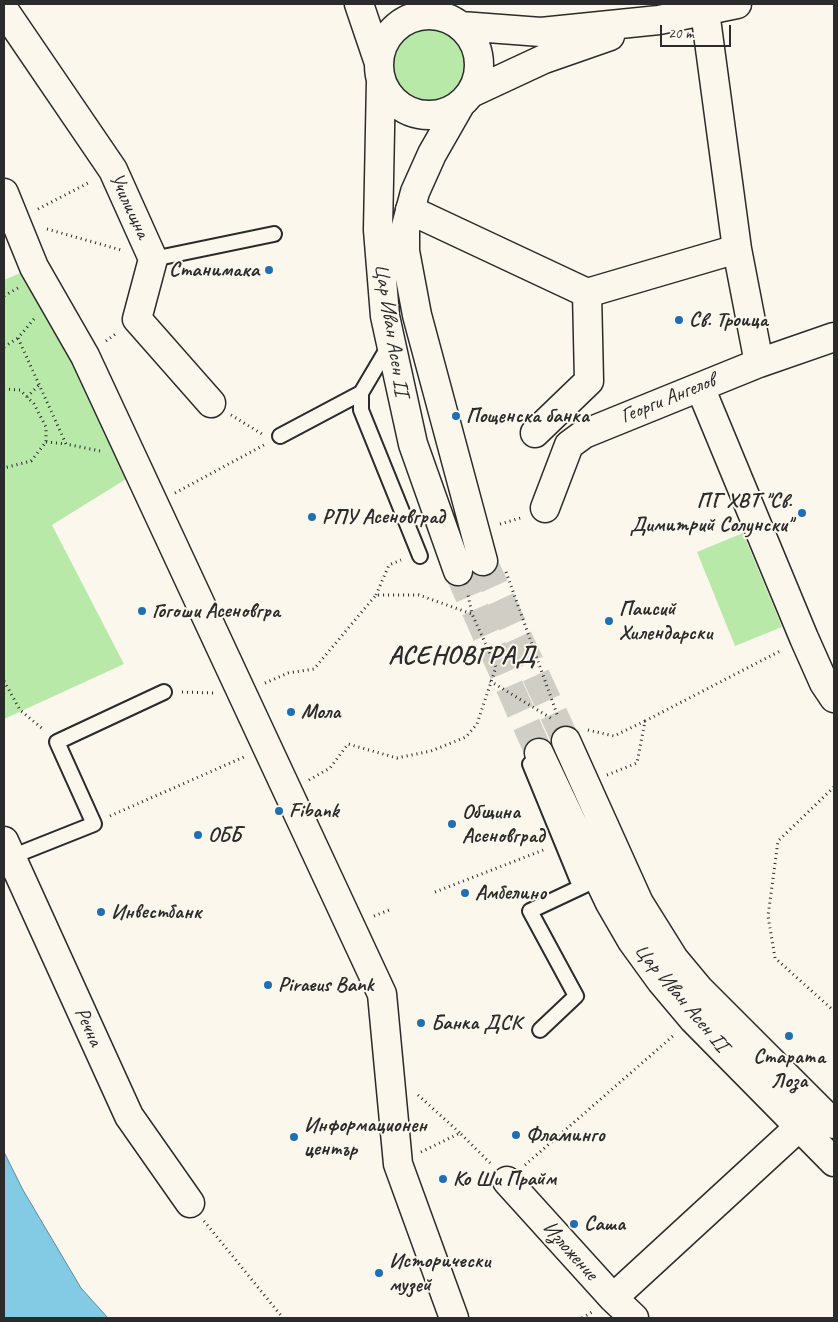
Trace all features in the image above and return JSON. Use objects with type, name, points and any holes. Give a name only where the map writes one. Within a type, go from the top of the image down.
[{"type":"street","points":[[359,4],[388,94],[400,106],[414,113],[430,116],[446,113],[465,99],[544,59],[659,20],[705,7],[737,4]]},
{"type":"street","points":[[705,7],[736,249],[760,363]]},
{"type":"street","name":"Училищна","points":[[4,10],[113,170],[153,259],[137,319]]},
{"type":"street","points":[[380,71],[382,47],[390,33],[403,22],[417,16],[446,16],[541,32],[659,20]]},
{"type":"street","points":[[446,16],[471,37],[478,50],[480,65],[478,80],[465,99]]},
{"type":"street","name":"Цар Иван Асен II","points":[[380,71],[378,230],[384,307],[406,419],[418,462],[463,583]]},
{"type":"street","name":"Цар Иван Асен II","points":[[465,99],[423,172],[405,230],[405,251],[409,279],[493,563]]},
{"type":"street","points":[[4,193],[34,266],[85,356],[382,994],[398,1164],[454,1318]]},
{"type":"street","points":[[410,210],[587,293],[736,249]]},
{"type":"street","points":[[535,433],[588,381],[587,293]]},
{"type":"street","points":[[137,319],[211,403]]},
{"type":"street","name":"Георги Ангелов","points":[[536,512],[569,445],[584,434],[760,363],[834,337]]},
{"type":"street","points":[[700,387],[804,638],[831,686]]},
{"type":"street","name":"Цар Иван Асен II","points":[[563,732],[639,903],[674,959],[699,989],[834,1124]]},
{"type":"street","name":"Цар Иван Асен II","points":[[533,755],[589,882],[661,981],[693,1019],[834,1162]]},
{"type":"street","name":"Речна","points":[[6,852],[128,1116],[190,1203]]},
{"type":"street","points":[[792,1082],[834,1112]]},
{"type":"street","points":[[612,1298],[799,1127]]},
{"type":"street","name":"Изложение","points":[[507,1181],[612,1298],[634,1318]]},
{"type":"lane","points":[[153,259],[274,234]]},
{"type":"lane","points":[[276,438],[361,393],[390,343]]},
{"type":"lane","points":[[361,393],[364,419],[420,556]]},
{"type":"lane","points":[[6,852],[94,824],[57,742],[164,692]]},
{"type":"lane","points":[[533,755],[563,843],[589,882],[530,911],[576,996],[540,1030]]},
{"type":"path","points":[[15,220],[113,170]]},
{"type":"path","points":[[15,220],[153,259]]},
{"type":"path","points":[[4,347],[18,338],[52,297]]},
{"type":"path","points":[[85,356],[137,319]]},
{"type":"path","points":[[18,338],[66,444]]},
{"type":"path","points":[[27,397],[39,385]]},
{"type":"path","points":[[4,389],[20,390],[42,417],[46,427],[46,442],[31,461],[4,468]]},
{"type":"path","points":[[211,403],[276,438]]},
{"type":"path","points":[[154,504],[276,438]]},
{"type":"path","points":[[46,442],[66,444],[133,458]]},
{"type":"path","points":[[501,532],[499,522],[536,512]]},
{"type":"path","points":[[164,692],[242,693],[288,673],[314,669],[376,595],[389,565],[398,562]]},
{"type":"path","points":[[493,563],[563,732]]},
{"type":"path","points":[[289,792],[330,768],[348,744],[397,758],[431,750],[466,737],[476,724],[496,667],[472,614],[463,583]]},
{"type":"path","points":[[376,595],[418,595],[472,614]]},
{"type":"path","points":[[586,784],[637,764],[645,721],[804,638]]},
{"type":"path","points":[[4,681],[20,710],[57,742]]},
{"type":"path","points":[[94,824],[267,746]]},
{"type":"path","points":[[834,786],[778,841],[768,916],[775,958],[834,1011]]},
{"type":"path","points":[[435,892],[563,843]]},
{"type":"path","points":[[390,1069],[460,1133],[507,1181],[693,1019]]},
{"type":"path","points":[[398,1164],[460,1133]]},
{"type":"path","points":[[190,1203],[283,1318]]},
{"type":"green space","points":[[429,29],[449,35],[459,45],[465,65],[459,85],[449,95],[429,101],[409,95],[399,85],[393,65],[399,45],[409,35]]},
{"type":"green space","points":[[34,267],[139,471],[52,525],[124,664],[4,719],[4,280]]},
{"type":"green space","points":[[743,533],[782,627],[735,646],[697,552]]},
{"type":"water","points":[[4,1152],[23,1190],[81,1288],[108,1318],[6,1318],[4,1316]]},
{"type":"tunnel","points":[[483,561],[566,741]]},
{"type":"tunnel","points":[[458,571],[539,753]]},
{"type":"place","name":"Станимака","points":[[269,270]]},
{"type":"place","name":"Св. Троица","points":[[679,320]]},
{"type":"place","name":"Пощенска банка","points":[[456,416]]},
{"type":"place","name":"ПГ ХВТ \"Св. Димитрий Солунски\"","points":[[802,513]]},
{"type":"place","name":"РПУ Асеновград","points":[[312,517]]},
{"type":"place","name":"Гогоши Асеновгра","points":[[142,611]]},
{"type":"place","name":"Паисий Хилендарски","points":[[609,621]]},
{"type":"place","name":"Мола","points":[[291,712]]},
{"type":"place","name":"Fibank","points":[[279,811]]},
{"type":"place","name":"Община Асеновград","points":[[452,824]]},
{"type":"place","name":"ОББ","points":[[198,835]]},
{"type":"place","name":"Амбелино","points":[[465,893]]},
{"type":"place","name":"Инвестбанк","points":[[101,912]]},
{"type":"place","name":"Piraeus Bank","points":[[268,985]]},
{"type":"place","name":"Банка ДСК","points":[[421,1023]]},
{"type":"place","name":"Старата Лоза","points":[[789,1036]]},
{"type":"place","name":"Фламинго","points":[[516,1135]]},
{"type":"place","name":"Информационен център","points":[[294,1137]]},
{"type":"place","name":"Ко Ши Прайм","points":[[443,1179]]},
{"type":"place","name":"Саша","points":[[574,1224]]},
{"type":"place","name":"Исторически музей","points":[[379,1273]]},
{"type":"district","name":"АСЕНОВГРАД","points":[[462,656]]}]
